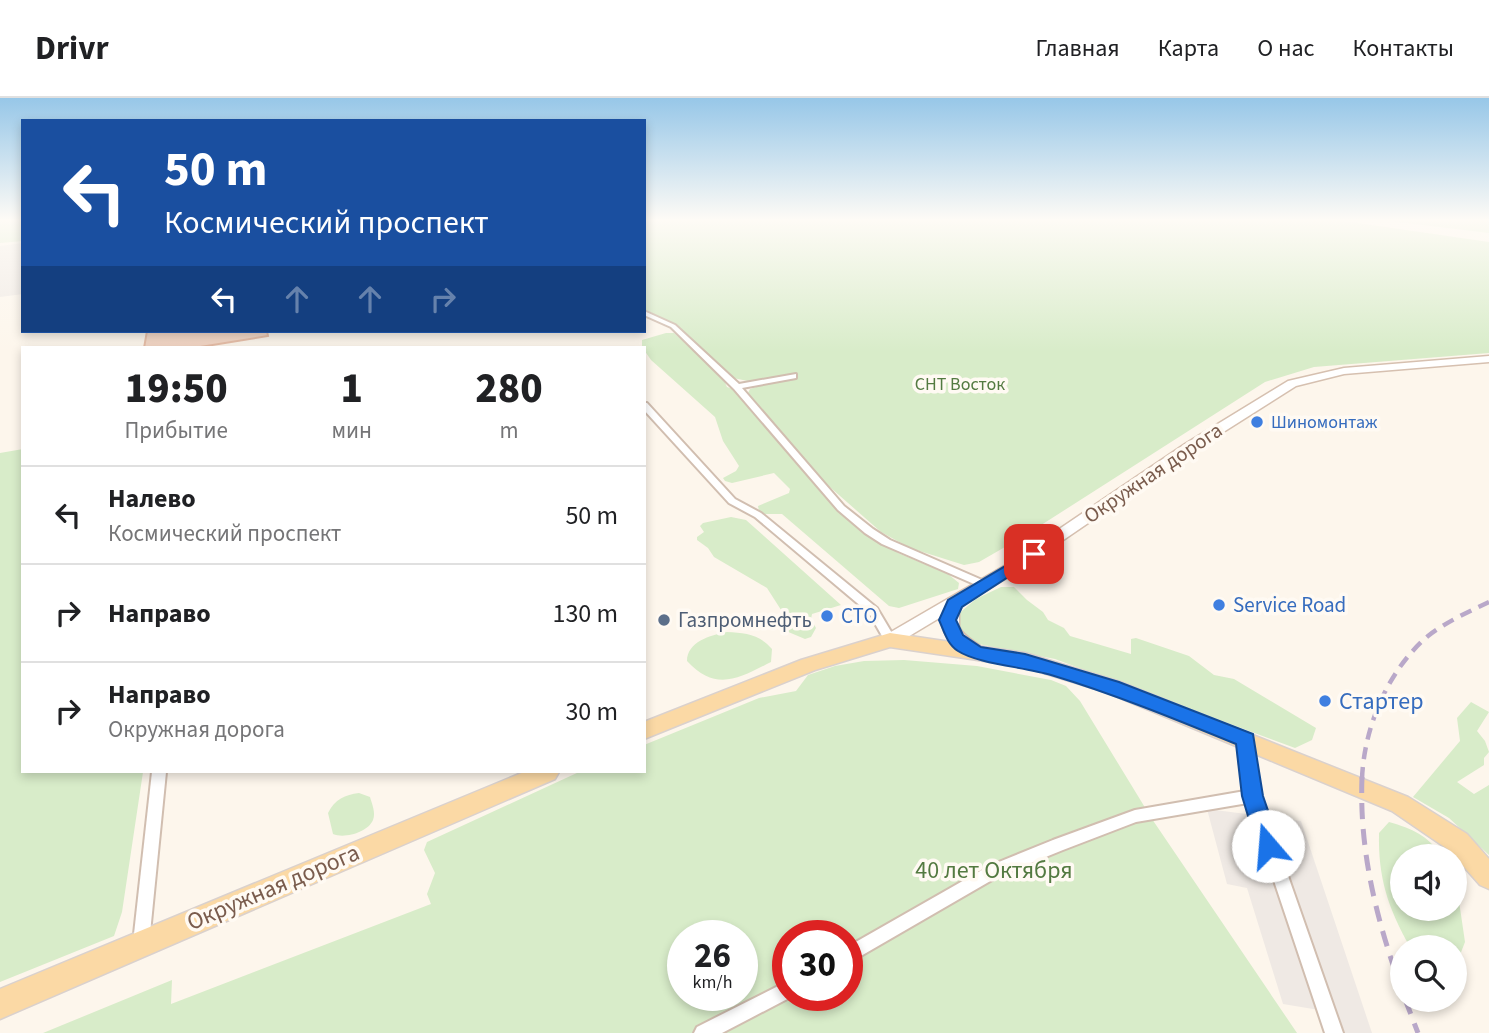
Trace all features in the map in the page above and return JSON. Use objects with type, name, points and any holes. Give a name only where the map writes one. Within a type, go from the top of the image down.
[{"type":"main road","name":"Окружная дорога","points":[[646,730],[808,665],[890,640],[985,585],[1272,393],[1292,383],[1344,371],[1489,359]]},
{"type":"main road","points":[[954,604],[948,620],[950,629],[964,647],[978,653]]},
{"type":"main road","points":[[890,640],[1025,660],[1081,676],[1246,740],[1419,814],[1458,842],[1489,877]]},
{"type":"main road","name":"Окружная дорога","points":[[0,1004],[545,773]]},
{"type":"street","points":[[646,314],[673,326],[737,387],[841,508],[869,531],[886,542],[985,585]]},
{"type":"street","points":[[737,387],[793,376]]},
{"type":"street","points":[[646,407],[732,502],[758,515],[864,603],[882,624],[890,640]]},
{"type":"street","points":[[1246,740],[1252,796],[1334,1033]]},
{"type":"street","points":[[141,943],[159,773]]},
{"type":"street","points":[[863,947],[994,871],[1058,845],[1135,816],[1252,796]]},
{"type":"street","points":[[703,1033],[772,997]]},
{"type":"shaded area","points":[[0,265],[21,265],[21,294],[0,297]]},
{"type":"shaded area","points":[[1207,809],[1301,821],[1372,1033],[1345,1033],[1337,1013],[1283,1004],[1247,888],[1227,884]]},
{"type":"green space","name":"СНТ Восток","points":[[646,265],[1489,265],[1489,353],[1314,367],[1265,382],[1024,536],[979,562],[964,565],[910,548],[881,532],[823,481],[748,393],[750,389],[772,382],[768,378],[748,381],[733,378],[676,325],[646,310]]},
{"type":"green space","points":[[674,333],[722,376],[727,387],[739,391],[839,509],[871,536],[898,553],[948,574],[959,583],[958,589],[899,608],[889,606],[782,514],[765,514],[759,511],[758,506],[789,493],[790,489],[774,473],[732,483],[725,481],[723,478],[736,471],[739,466],[723,441],[715,417],[651,360],[646,353],[646,346],[642,346],[642,340]]},
{"type":"green space","points":[[21,449],[21,773],[143,773],[122,912],[114,936],[0,982],[0,453]]},
{"type":"green space","points":[[731,517],[746,520],[841,605],[812,614],[811,619],[816,628],[811,637],[805,639],[786,631],[782,622],[783,613],[767,588],[714,557],[708,548],[697,540],[704,532],[700,526],[703,523]]},
{"type":"green space","points":[[1001,587],[1014,587],[1043,612],[1048,620],[1064,628],[1070,636],[1131,654],[1131,639],[1136,638],[1189,656],[1214,675],[1234,679],[1316,728],[1312,740],[1295,748],[1055,659],[973,643],[956,629],[956,616],[976,599]]},
{"type":"green space","points":[[727,632],[746,634],[762,640],[772,649],[771,662],[728,680],[708,677],[687,661],[695,644],[707,637]]},
{"type":"green space","name":"40 лет Октября","points":[[904,660],[977,666],[1051,680],[1066,686],[1080,701],[1152,819],[1297,1033],[43,1033],[172,980],[171,1004],[431,904],[427,894],[435,873],[424,850],[427,842],[577,773],[646,773],[646,744],[759,698],[796,691],[808,675],[835,666],[864,661]]},
{"type":"green space","points":[[1471,702],[1489,712],[1477,731],[1489,752],[1484,758],[1484,765],[1457,782],[1474,794],[1489,785],[1489,855],[1449,818],[1413,797],[1460,741],[1457,718]]},
{"type":"green space","points":[[359,793],[370,797],[373,820],[366,828],[356,833],[344,836],[333,834],[328,813],[331,808],[341,798]]},
{"type":"green space","points":[[1389,822],[1419,834],[1432,844],[1390,844],[1390,906],[1380,864],[1379,833]]},
{"type":"green space","points":[[1397,921],[1462,921],[1464,935],[1403,935]]},
{"type":"building","points":[[147,333],[267,333],[268,336],[206,346],[144,346]]},
{"type":"railway","points":[[1362,779],[1373,720],[1401,665],[1428,636],[1489,602]]},
{"type":"railway","points":[[1362,779],[1363,832],[1367,859],[1390,954]]},
{"type":"railway","points":[[1410,1012],[1418,1033]]},
{"type":"place","name":"Шиномонтаж","points":[[1257,422]]},
{"type":"place","name":"Service Road","points":[[1219,605]]},
{"type":"place","name":"СТО","points":[[827,616]]},
{"type":"place","name":"Газпромнефть","points":[[664,620]]},
{"type":"place","name":"Стартер","points":[[1325,701]]},
{"type":"route","points":[[1034,554],[954,604],[948,620],[955,638],[964,647],[978,653],[1025,660],[1059,669],[1113,687],[1246,740],[1252,796],[1268,846]]}]
